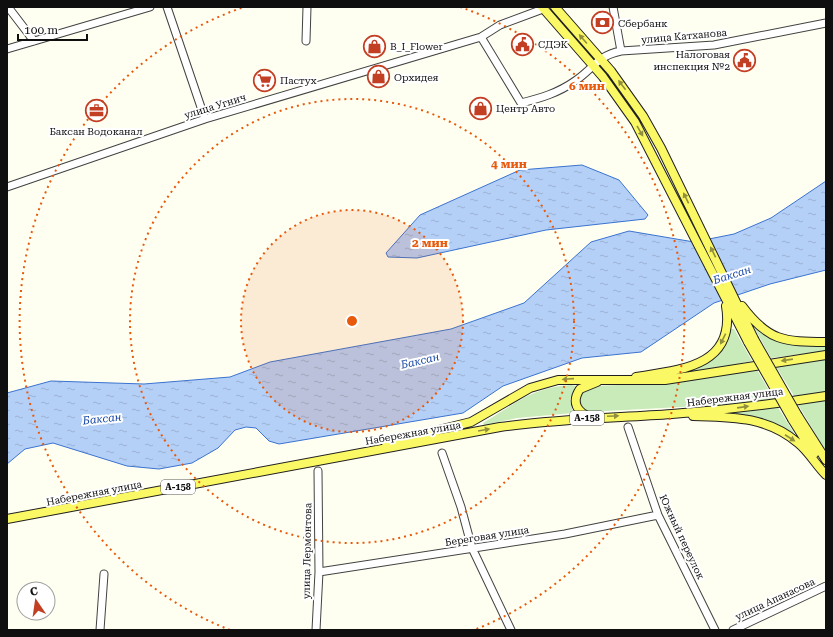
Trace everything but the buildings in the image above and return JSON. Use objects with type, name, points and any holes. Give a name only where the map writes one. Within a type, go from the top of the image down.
[{"type":"main road","points":[[555,7],[600,59],[643,116],[735,297],[751,341]]},
{"type":"main road","points":[[542,8],[593,65],[627,110],[642,134],[725,301],[751,341],[826,474]]},
{"type":"main road","points":[[735,297],[757,325],[773,336],[795,341],[826,342]]},
{"type":"main road","points":[[621,380],[681,369],[705,360],[719,348],[726,334],[728,319],[725,301]]},
{"type":"main road","name":"А-158","points":[[350,455],[374,446],[471,422],[525,390],[542,383],[574,379],[665,380],[826,355]]},
{"type":"main road","points":[[593,418],[585,415],[577,408],[575,398],[576,394],[584,386],[607,379]]},
{"type":"main road","name":"Набережная улица","points":[[7,519],[500,427],[536,422],[672,414],[826,396]]},
{"type":"main road","points":[[672,414],[743,418],[767,424],[798,443],[826,474]]},
{"type":"main road","points":[[795,418],[826,460]]},
{"type":"street","points":[[8,7],[34,41]]},
{"type":"street","points":[[7,49],[150,7]]},
{"type":"street","points":[[167,7],[205,119]]},
{"type":"street","points":[[306,40],[307,7]]},
{"type":"street","points":[[613,7],[621,51]]},
{"type":"street","name":"улица Угнич","points":[[7,187],[205,119],[482,36],[500,24],[542,8]]},
{"type":"street","name":"улица Катханова","points":[[482,36],[521,103],[559,92],[577,80],[600,59],[609,54],[621,51],[714,45],[826,23]]},
{"type":"street","name":"Южный переулок","points":[[628,427],[658,515],[715,630]]},
{"type":"street","points":[[442,453],[461,507],[472,548],[511,630]]},
{"type":"street","name":"улица Лермонтова","points":[[316,630],[319,572],[318,471]]},
{"type":"street","name":"Береговая улица","points":[[319,572],[565,534],[658,515]]},
{"type":"street","points":[[100,630],[104,574]]},
{"type":"street","name":"улица Апанасова","points":[[733,630],[826,586]]},
{"type":"green space","points":[[756,328],[763,333],[826,344],[826,351],[771,358],[755,329]]},
{"type":"green space","points":[[730,329],[734,329],[752,361],[699,372],[661,376],[700,366]]},
{"type":"green space","points":[[826,359],[826,392],[794,396],[775,365]]},
{"type":"green space","points":[[756,368],[774,399],[718,405],[588,412],[581,409],[578,397],[581,391],[592,386],[672,383]]},
{"type":"green space","points":[[571,385],[576,386],[570,399],[573,413],[517,418],[484,425],[483,423],[534,393],[545,389]]},
{"type":"green space","points":[[826,399],[826,451],[797,403]]},
{"type":"green space","points":[[777,406],[794,433],[792,435],[762,419],[733,415],[710,414]]},
{"type":"water","points":[[582,165],[619,180],[648,215],[645,219],[546,230],[417,258],[388,257],[386,253],[420,215],[520,170]]},
{"type":"water","name":"Баксан","points":[[826,181],[826,270],[770,284],[714,303],[641,352],[582,358],[503,386],[463,413],[279,444],[269,441],[256,428],[246,427],[235,430],[218,448],[192,463],[159,469],[127,466],[53,443],[25,449],[7,464],[7,393],[51,381],[144,384],[230,377],[270,362],[451,329],[524,303],[591,242],[629,231],[694,242],[734,234],[771,218]]},
{"type":"place","name":"Сбербанк","points":[[603,23]]},
{"type":"place","name":"СДЭК","points":[[523,44]]},
{"type":"place","name":"B_I_Flower","points":[[375,46]]},
{"type":"place","name":"Налоговая инспекция №2","points":[[745,60]]},
{"type":"place","name":"Орхидея","points":[[379,77]]},
{"type":"place","name":"Пастух","points":[[264,80]]},
{"type":"place","name":"Центр Авто","points":[[481,108]]},
{"type":"place","name":"Баксан Водоканал","points":[[96,111]]}]
